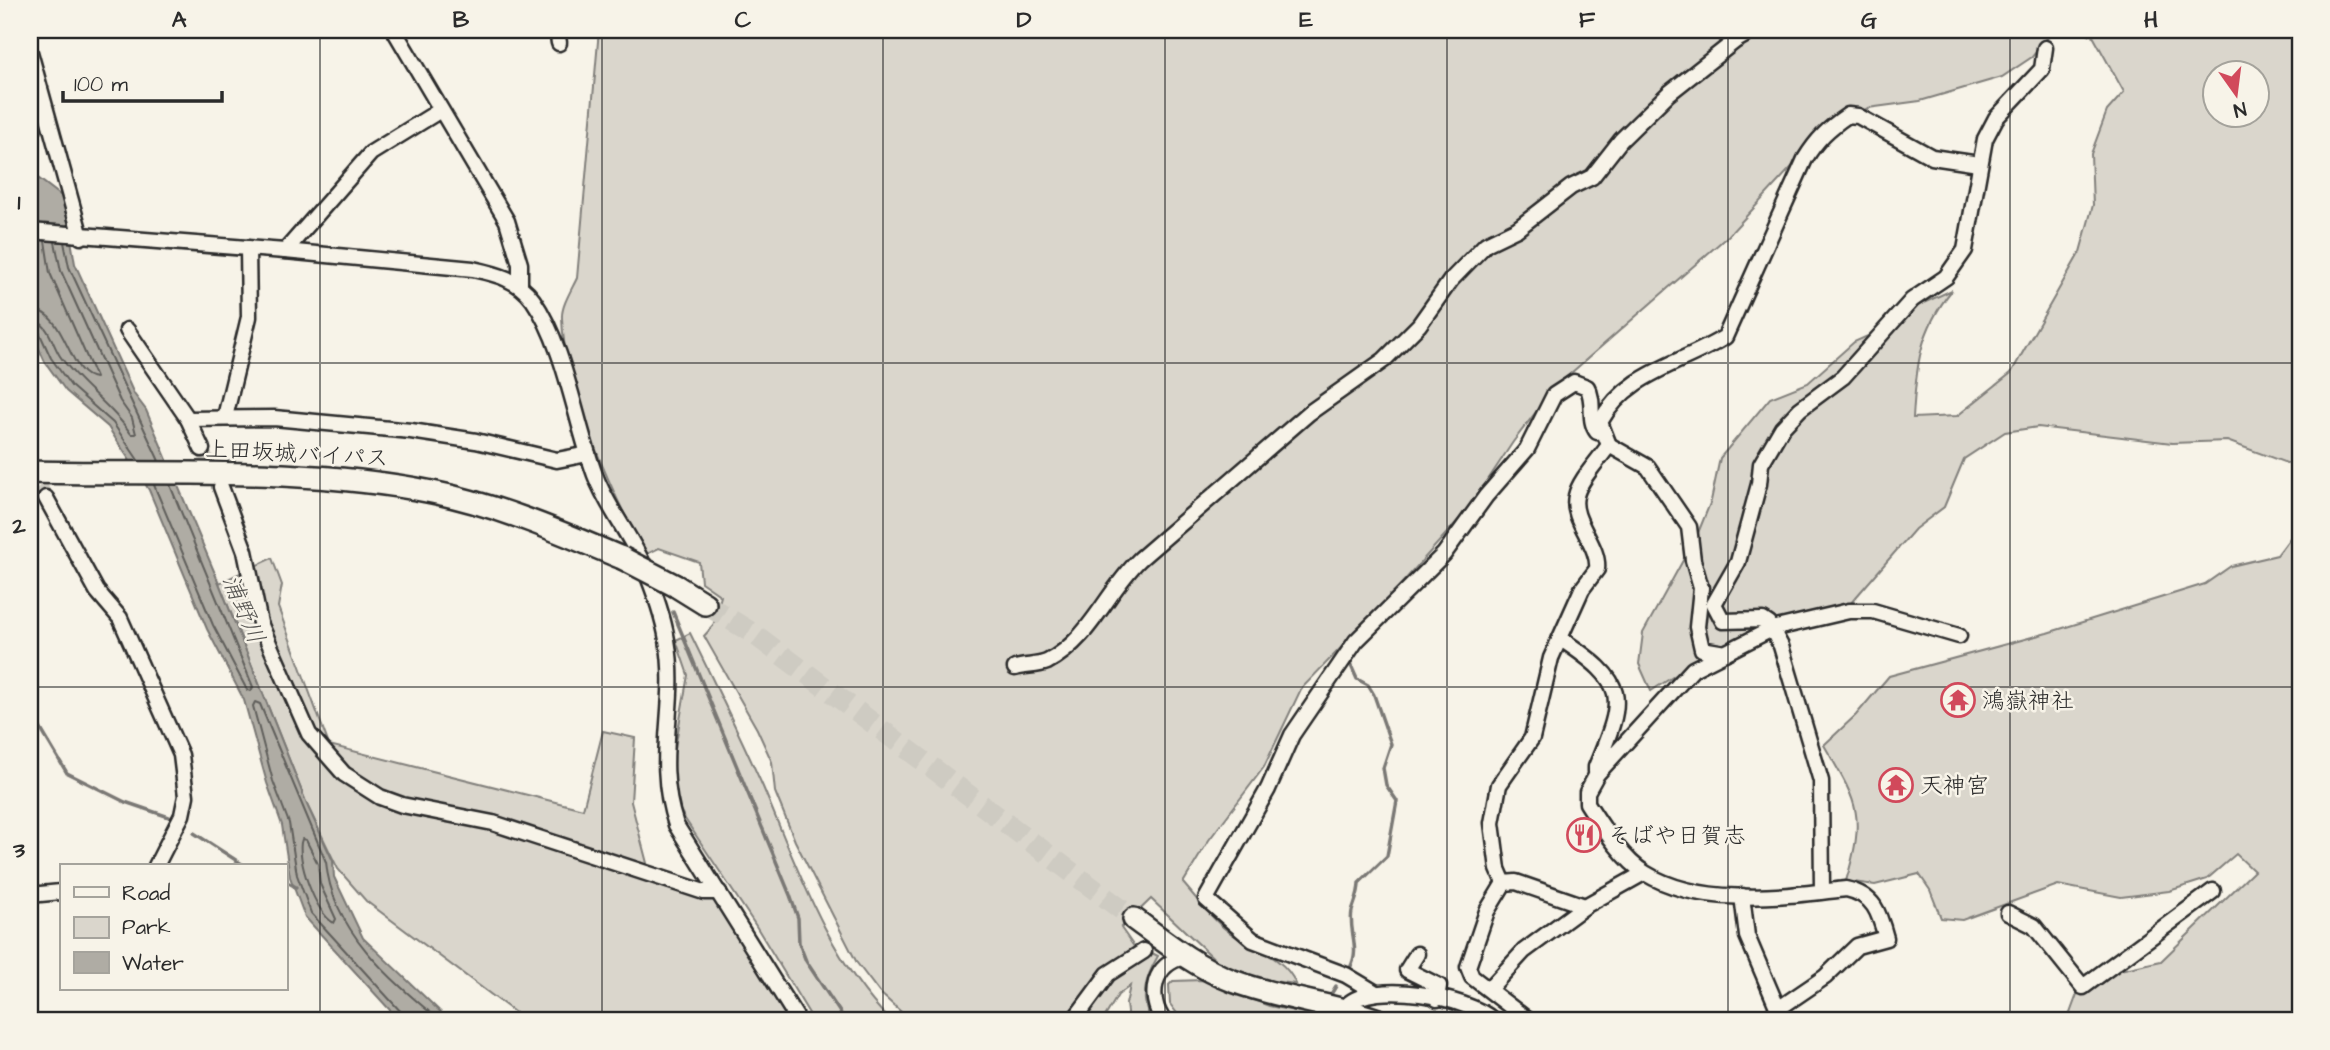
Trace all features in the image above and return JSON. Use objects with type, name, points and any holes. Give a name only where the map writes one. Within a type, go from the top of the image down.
[{"type":"highway","name":"上田坂城バイパス","points":[[30,472],[319,477],[435,492],[531,520],[622,558],[705,604]]},
{"type":"highway","points":[[1134,919],[1153,946],[1185,957],[1234,982],[1378,1020]]},
{"type":"street","points":[[394,30],[439,111],[507,221],[520,264],[520,285]]},
{"type":"street","points":[[1015,668],[1046,663],[1089,628],[1111,597],[1117,583],[1140,559],[1309,413],[1384,360],[1419,325],[1451,280],[1486,244],[1517,229],[1572,187],[1592,177],[1621,139],[1668,94],[1735,41],[1754,30]]},
{"type":"street","points":[[1822,891],[1821,781],[1781,646],[1772,629],[1763,620],[1723,621],[1714,604],[1738,562],[1759,484],[1761,464],[1769,446],[1789,419],[1843,377],[1912,300],[1946,277],[1955,265],[1970,236],[1979,164],[1985,139],[1996,118],[2042,69],[2045,48]]},
{"type":"street","points":[[30,52],[78,236]]},
{"type":"street","points":[[285,251],[370,153],[439,111]]},
{"type":"street","points":[[1528,1020],[1490,988],[1472,977],[1468,968],[1487,911],[1504,883],[1496,858],[1492,823],[1499,785],[1532,738],[1551,658],[1582,589],[1597,564],[1575,503],[1576,493],[1605,440],[1600,422],[1629,386],[1647,374],[1725,337],[1805,159],[1817,139],[1831,126],[1848,115],[1858,116],[1932,158],[1979,164]]},
{"type":"street","points":[[30,231],[473,269],[497,274],[520,285],[532,298],[551,334],[588,454],[606,500],[644,566],[665,630],[670,661],[664,760],[668,801],[681,834],[798,1020]]},
{"type":"street","points":[[225,417],[250,317],[247,248]]},
{"type":"street","points":[[127,330],[188,419],[202,449]]},
{"type":"street","points":[[1376,993],[1346,975],[1253,940],[1206,900],[1268,789],[1292,735],[1356,641],[1444,554],[1486,496],[1527,449],[1554,395],[1574,382],[1587,387],[1593,402],[1592,423],[1605,440],[1648,467],[1689,527],[1693,560],[1701,588],[1697,640],[1702,649],[1726,653]]},
{"type":"street","points":[[188,419],[274,418],[411,431],[476,441],[556,460],[588,454]]},
{"type":"street","points":[[221,488],[235,519],[255,605],[269,645],[309,734],[344,774],[380,797],[402,805],[493,823],[704,892],[719,892]]},
{"type":"street","points":[[46,498],[97,590],[120,618],[181,755],[186,796],[182,815],[157,864]]},
{"type":"street","points":[[1742,896],[1747,936],[1774,1015],[1825,977],[1857,946],[1886,938],[1872,900],[1860,891],[1846,888],[1742,896],[1706,894],[1665,883],[1644,873],[1629,859],[1587,803],[1587,792],[1597,774],[1693,669],[1772,629],[1849,611],[1873,611],[1959,636]]},
{"type":"street","points":[[1561,639],[1599,664],[1614,685],[1618,697],[1613,725],[1595,767],[1597,774]]},
{"type":"street","points":[[1490,988],[1524,951],[1585,906],[1644,873]]},
{"type":"street","points":[[1504,883],[1516,882],[1585,906]]},
{"type":"street","points":[[2008,913],[2034,926],[2083,987],[2213,891]]},
{"type":"street","points":[[30,895],[60,892]]},
{"type":"street","points":[[1074,1020],[1108,974],[1153,946],[1164,952],[1161,972]]},
{"type":"street","points":[[1417,954],[1406,970],[1439,986],[1437,999]]},
{"type":"street","points":[[1163,1020],[1153,998],[1153,986],[1161,972],[1177,959],[1185,957]]},
{"type":"street","points":[[1347,1004],[1357,995],[1396,991],[1477,1008],[1493,1020]]},
{"type":"green space","points":[[599,30],[2054,30],[2032,57],[2002,77],[1920,101],[1868,108],[1824,132],[1729,235],[1555,387],[1513,442],[1470,507],[1387,600],[1301,689],[1264,767],[1209,840],[1183,883],[1224,928],[1274,958],[1296,984],[1264,980],[1222,966],[1151,899],[1121,928],[1137,951],[1068,1020],[910,1020],[879,992],[857,963],[795,841],[775,792],[772,762],[757,729],[704,636],[713,626],[721,596],[701,582],[699,562],[659,548],[645,555],[618,501],[580,408],[565,346],[562,313],[577,278]]},
{"type":"green space","points":[[2082,30],[2300,30],[2300,468],[2227,441],[2172,443],[2038,427],[2005,432],[1964,459],[1944,507],[1915,529],[1850,604],[1780,620],[1694,663],[1651,691],[1639,664],[1643,633],[1698,533],[1711,501],[1720,458],[1770,398],[1808,383],[1854,342],[1906,319],[1919,305],[1952,290],[1932,320],[1921,350],[1913,418],[1957,416],[2011,373],[2080,252],[2093,205],[2091,154],[2107,111],[2124,92],[2093,36]]},
{"type":"green space","points":[[2300,525],[2300,1020],[2072,1020],[2069,1016],[2083,978],[2161,961],[2254,871],[2236,854],[2207,879],[2169,891],[2121,897],[2058,885],[1962,920],[1941,918],[1930,890],[1919,874],[1875,885],[1846,881],[1856,840],[1855,810],[1845,782],[1824,745],[1856,715],[1889,676],[2047,633],[2205,584],[2231,566],[2277,555]]},
{"type":"green space","points":[[272,558],[282,585],[278,607],[329,745],[583,809],[603,731],[635,738],[631,802],[648,867],[712,895],[744,941],[788,1020],[525,1020],[366,901],[338,869],[308,807],[219,583]]},
{"type":"green space","points":[[690,633],[754,768],[816,910],[849,969],[868,996],[890,1020],[813,1020],[677,804],[673,759],[688,675],[676,640]]},
{"type":"green space","points":[[1148,951],[1158,956],[1145,988],[1145,1004],[1152,1020],[1128,1020],[1126,1004],[1130,986],[1118,995],[1103,1020],[1078,1020],[1110,976]]},
{"type":"green space","points":[[1203,980],[1269,1006],[1325,1017],[1324,1020],[1182,1020],[1170,1004],[1169,985],[1173,981]]},
{"type":"water","name":"浦野川","points":[[30,158],[38,178],[64,198],[75,264],[134,394],[146,410],[219,583],[308,807],[333,861],[334,877],[363,938],[449,1020],[399,1020],[305,917],[290,877],[282,825],[267,783],[244,700],[207,629],[149,490],[108,427],[66,391],[45,362],[30,329]]},
{"type":"waterway","points":[[673,612],[790,895],[798,918],[799,943],[806,961],[845,1020]]},
{"type":"waterway","points":[[1349,661],[1357,679],[1368,685],[1374,695],[1391,744],[1383,768],[1386,785],[1397,801],[1387,856],[1359,883],[1351,918],[1354,953],[1350,968]]},
{"type":"waterway","points":[[30,711],[67,773],[125,802],[169,817]]},
{"type":"waterway","points":[[194,833],[242,864]]},
{"type":"waterway","points":[[287,882],[296,887]]},
{"type":"waterway","points":[[1328,999],[1336,986]]},
{"type":"waterway","points":[[1316,1020],[1321,1012]]},
{"type":"tunnel","points":[[202,449],[217,479]]},
{"type":"tunnel","points":[[32,467],[46,498]]},
{"type":"tunnel","points":[[705,604],[754,634],[1134,919]]},
{"type":"place","name":"鴻嶽神社","points":[[1958,700]]},
{"type":"place","name":"天神宮","points":[[1896,785]]},
{"type":"place","name":"そばや日賀志","points":[[1584,835]]}]
